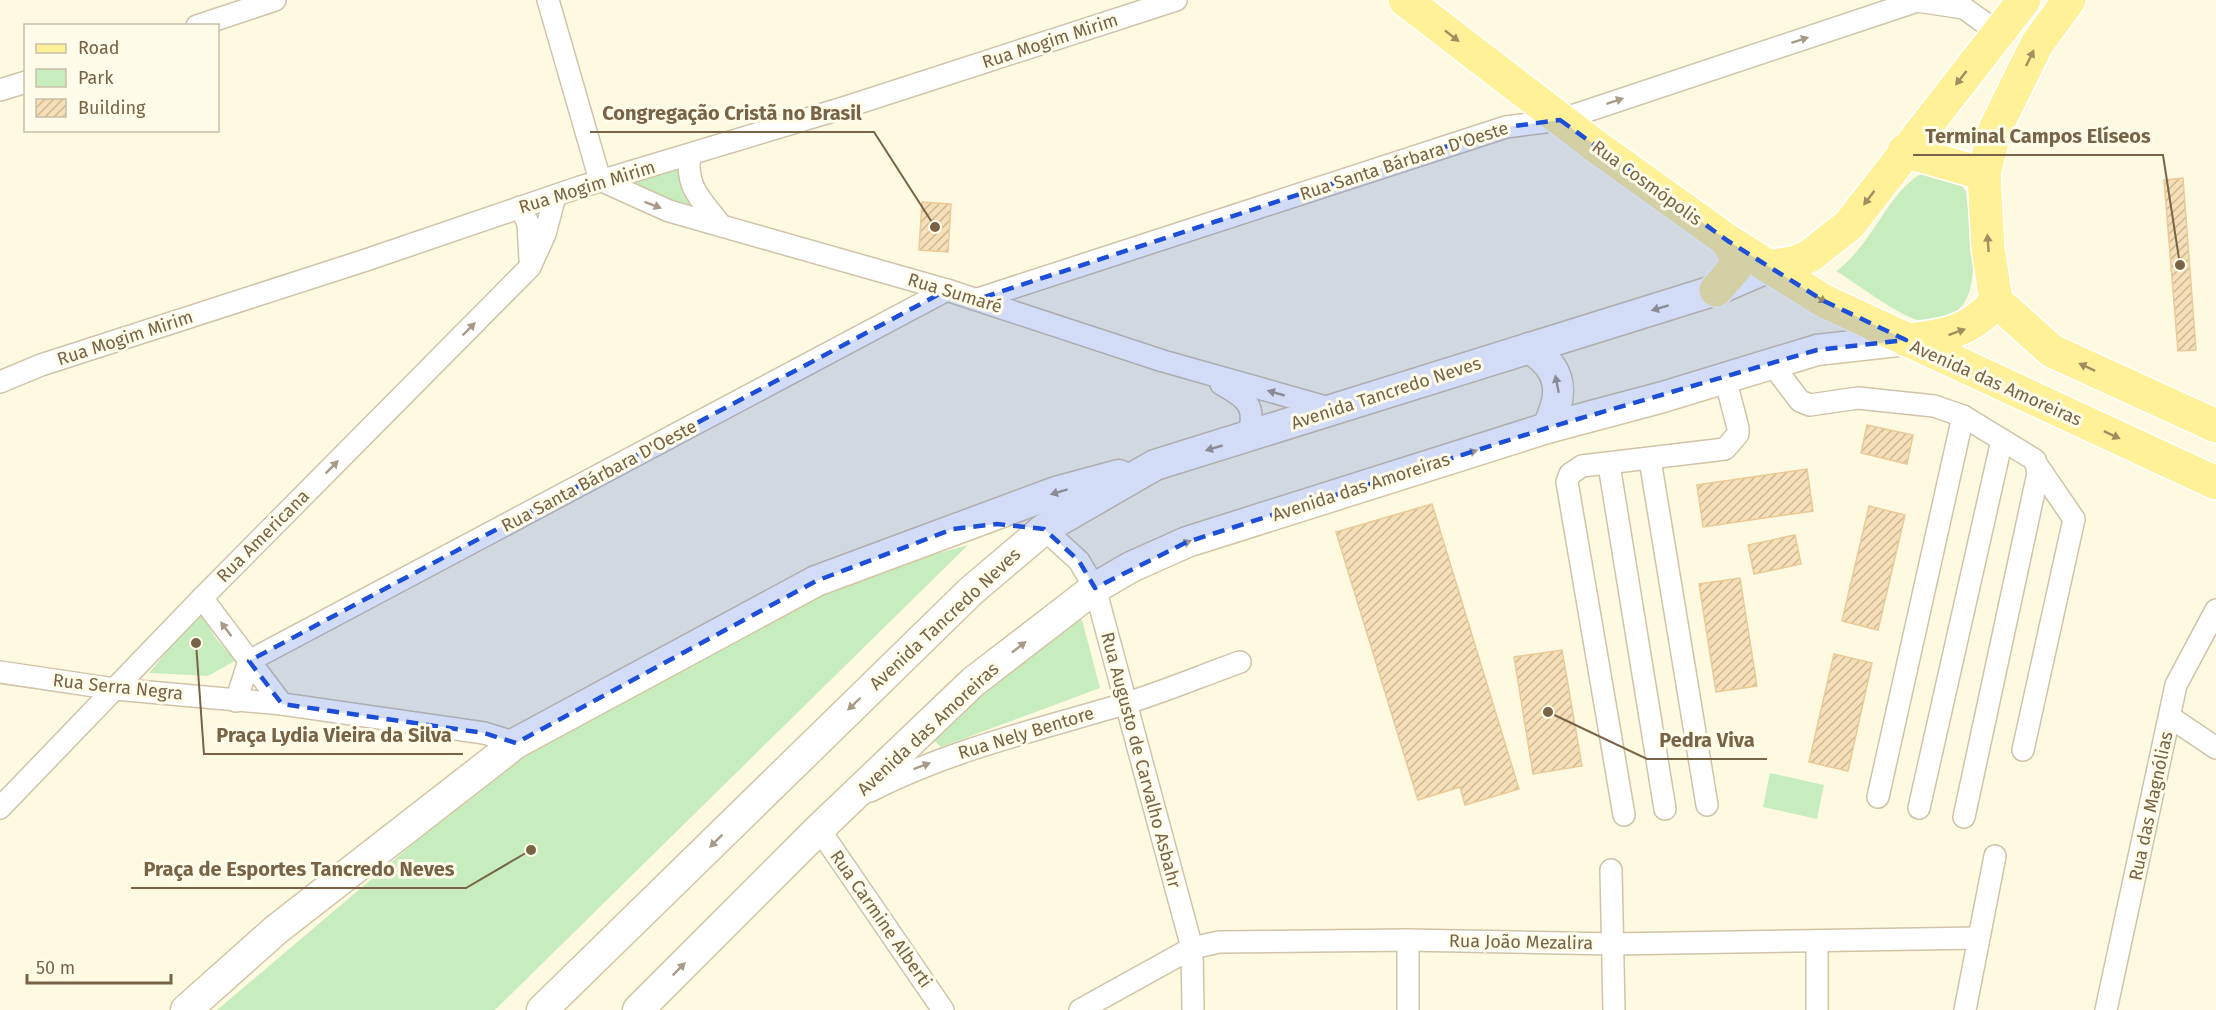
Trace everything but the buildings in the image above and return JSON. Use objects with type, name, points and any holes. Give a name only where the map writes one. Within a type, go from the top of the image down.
[{"type":"main road","name":"Rua Cosmópolis","points":[[1406,0],[1560,120],[1728,241],[1824,302],[1906,340]]},
{"type":"main road","points":[[1769,267],[1804,259],[1837,237],[2024,0]]},
{"type":"main road","points":[[2069,0],[2037,44],[1995,129],[1984,174],[1988,248],[1996,301],[2052,351],[2216,426]]},
{"type":"main road","points":[[1904,152],[1984,174]]},
{"type":"main road","points":[[1716,290],[1735,268],[1735,256],[1728,241]]},
{"type":"main road","name":"Avenida Tancredo Neves","points":[[542,1010],[971,591],[1044,530],[1155,465],[1248,438],[1333,409],[1716,290],[1769,267]]},
{"type":"main road","points":[[1906,340],[1938,337],[1967,328],[1996,301]]},
{"type":"main road","name":"Avenida das Amoreiras","points":[[638,1010],[819,829],[973,682],[1095,588],[1131,567],[1186,542],[1547,429],[1817,350],[1906,340],[2216,483]]},
{"type":"main road","points":[[1529,348],[1540,355],[1555,373],[1560,390],[1556,411],[1547,429]]},
{"type":"main road","points":[[186,1010],[277,929],[516,743],[816,581],[1056,492],[1155,465]]},
{"type":"main road","points":[[952,529],[1013,523],[1044,530]]},
{"type":"street","points":[[203,24],[274,0]]},
{"type":"street","points":[[548,0],[600,180]]},
{"type":"street","name":"Rua Mogim Mirim","points":[[0,382],[41,365],[600,180],[690,155],[1176,0]]},
{"type":"street","name":"Rua Santa Bárbara D'Oeste","points":[[978,299],[1506,127],[1560,120],[1917,1],[1964,8],[1997,32]]},
{"type":"street","points":[[0,90],[24,83]]},
{"type":"street","points":[[690,155],[688,173],[690,182],[719,224]]},
{"type":"street","name":"Rua Sumaré","points":[[600,180],[669,211],[978,299],[1162,361],[1333,409]]},
{"type":"street","name":"Rua Americana","points":[[0,808],[202,598],[530,267],[545,234],[555,196]]},
{"type":"street","points":[[520,207],[528,223],[530,267]]},
{"type":"street","name":"Rua Santa Bárbara D'Oeste","points":[[249,661],[947,290]]},
{"type":"street","points":[[1771,363],[1800,401],[1810,405],[1858,398],[1934,406],[1963,416],[2031,456],[2074,519],[2023,750]]},
{"type":"street","name":"Rua Sumaré","points":[[1188,367],[1242,396],[1252,412],[1253,422],[1248,438]]},
{"type":"street","points":[[1624,815],[1567,482],[1570,474],[1578,468],[1718,452],[1732,442],[1738,434],[1738,420],[1725,378]]},
{"type":"street","points":[[1878,797],[1963,416]]},
{"type":"street","points":[[1919,808],[2002,440]]},
{"type":"street","points":[[1650,460],[1707,805]]},
{"type":"street","points":[[1609,465],[1665,808]]},
{"type":"street","points":[[1964,817],[2038,473],[2037,465]]},
{"type":"street","name":"Rua Augusto de Carvalho Asbahr","points":[[1044,530],[1079,561],[1095,588],[1192,948],[1193,1010]]},
{"type":"street","points":[[202,598],[282,704]]},
{"type":"street","name":"Rua das Magnólias","points":[[2106,1010],[2176,685],[2216,610]]},
{"type":"street","points":[[236,701],[249,661]]},
{"type":"street","name":"Rua Nely Bentore","points":[[850,801],[906,772],[967,749],[1126,703],[1240,662]]},
{"type":"street","name":"Rua Serra Negra","points":[[0,672],[115,689],[161,691],[236,701],[282,704],[484,733],[516,743]]},
{"type":"street","points":[[2170,717],[2216,748]]},
{"type":"street","name":"Rua Carmine Alberti","points":[[819,829],[943,1010]]},
{"type":"street","points":[[1965,1010],[1995,856]]},
{"type":"street","points":[[1611,870],[1614,1010]]},
{"type":"street","name":"Rua João Mezalira","points":[[1080,1010],[1192,948],[1219,942],[1408,940],[1614,944],[1978,938]]},
{"type":"street","points":[[1408,940],[1408,1010]]},
{"type":"street","points":[[1817,941],[1817,1010]]},
{"type":"highlighted area","points":[[1560,120],[1728,241],[1824,301],[1906,340],[1817,350],[1547,428],[1187,542],[1095,588],[1079,561],[1044,529],[997,524],[953,529],[816,581],[516,743],[484,733],[282,704],[249,661],[947,290],[978,299],[1506,127]]},
{"type":"green space","points":[[684,161],[701,213],[627,186]]},
{"type":"green space","points":[[1925,172],[1962,185],[1966,192],[1973,263],[1972,281],[1967,297],[1959,309],[1945,317],[1926,321],[1914,319],[1894,309],[1836,271],[1860,248],[1901,191]]},
{"type":"green space","points":[[968,545],[495,1010],[217,1010],[532,743],[818,587]]},
{"type":"green space","points":[[200,612],[215,637],[235,661],[208,676],[149,673]]},
{"type":"green space","points":[[1080,612],[1100,688],[941,747],[928,735]]},
{"type":"green space","points":[[1770,773],[1824,785],[1817,819],[1763,807]]},
{"type":"place","name":"Congregação Cristã no Brasil","points":[[935,227]]},
{"type":"place","name":"Terminal Campos Elíseos","points":[[2180,265]]},
{"type":"place","name":"Praça Lydia Vieira da Silva","points":[[196,643]]},
{"type":"place","name":"Pedra Viva","points":[[1548,712]]},
{"type":"place","name":"Praça de Esportes Tancredo Neves","points":[[531,850]]}]
